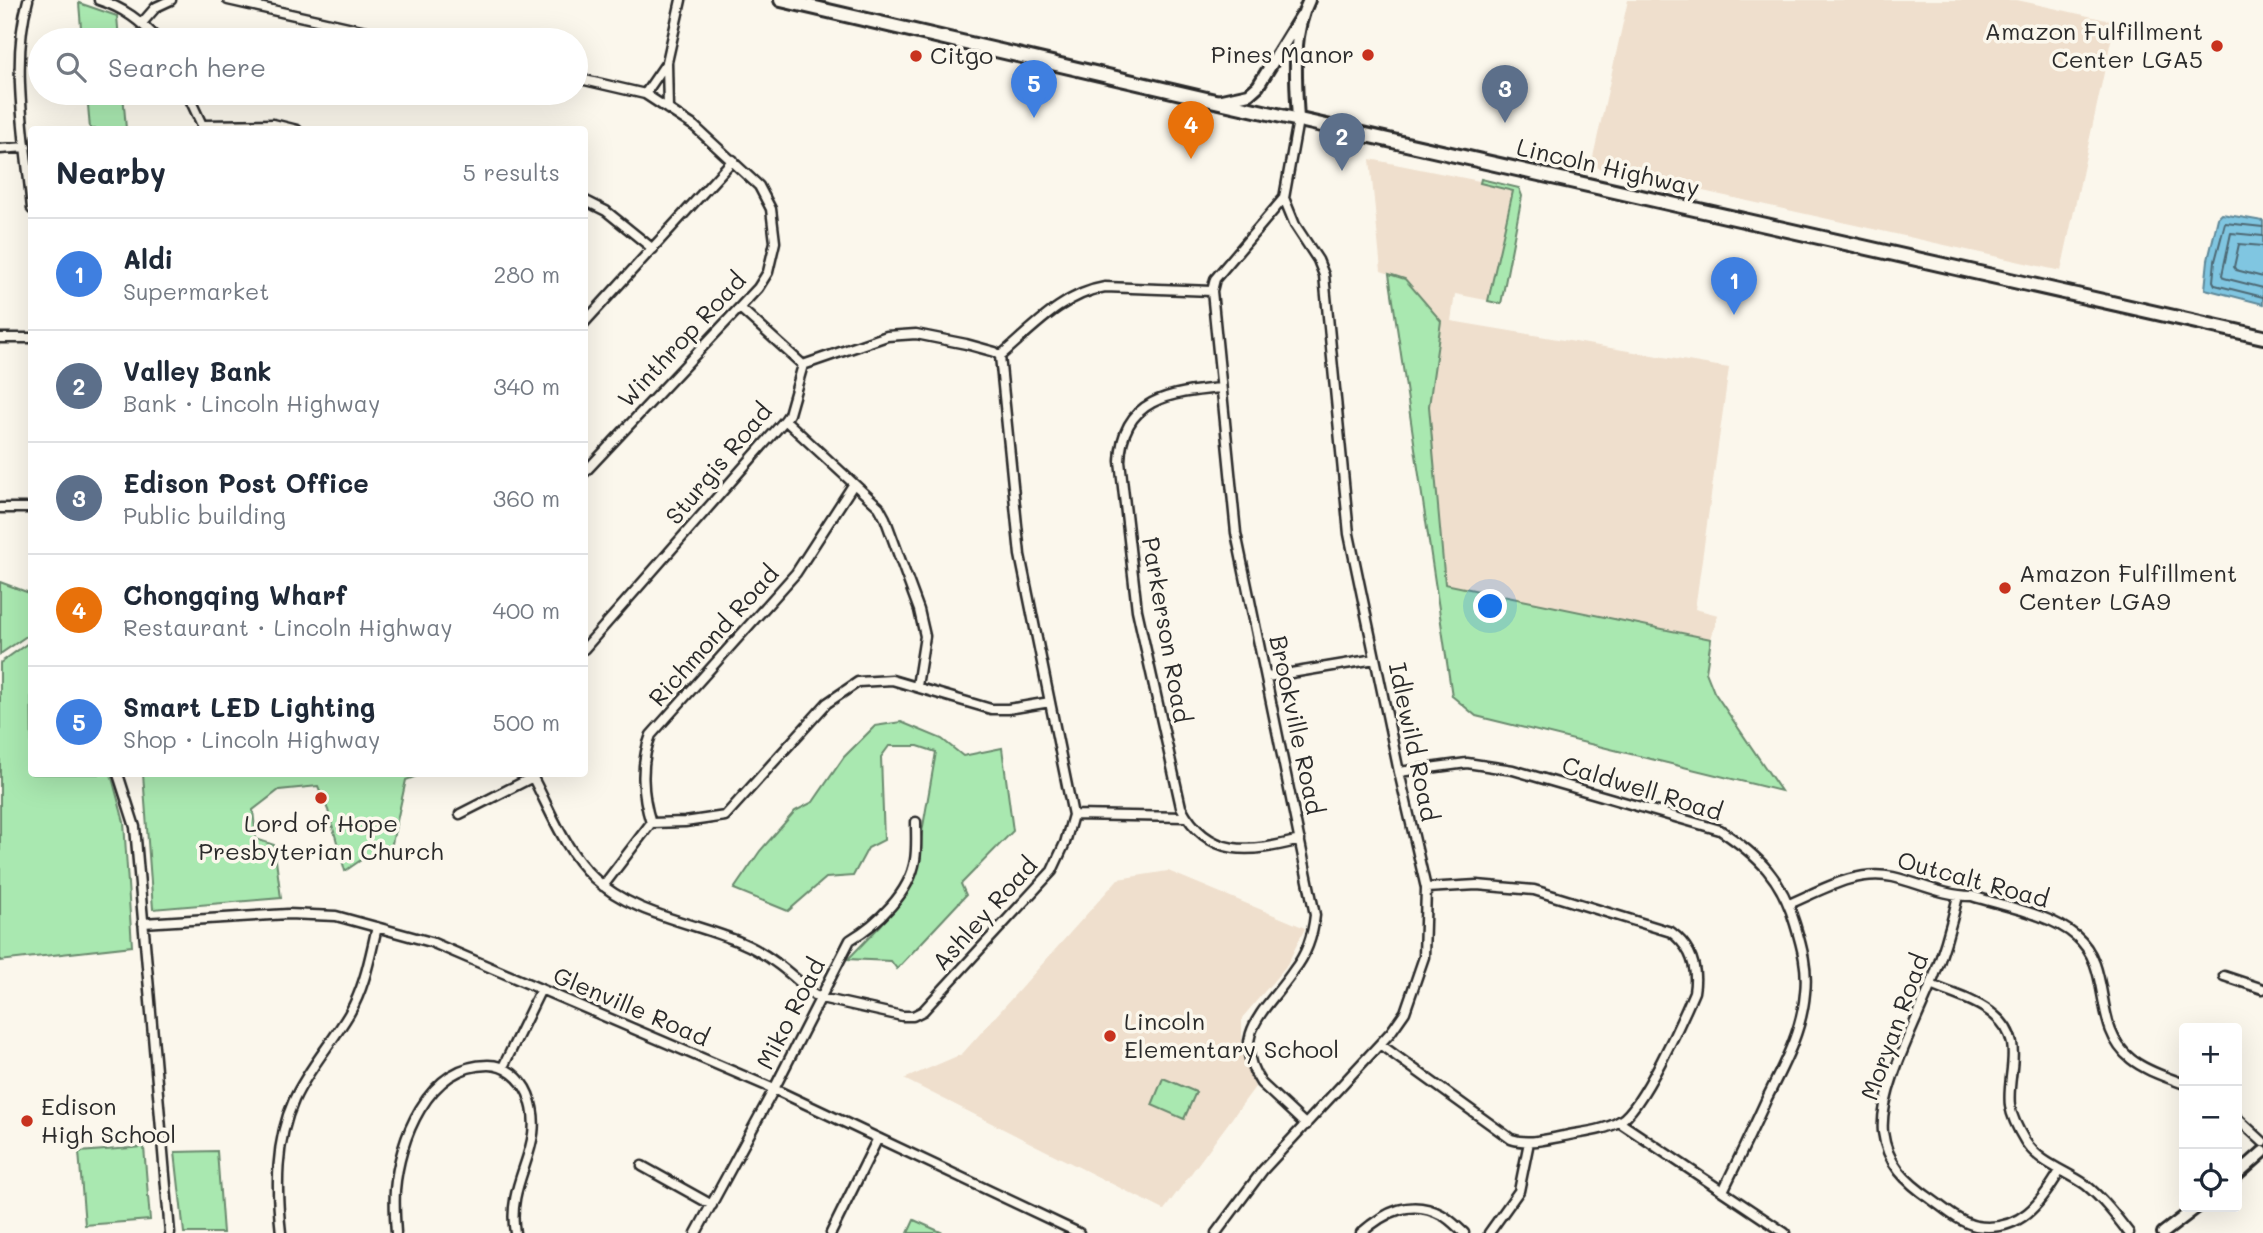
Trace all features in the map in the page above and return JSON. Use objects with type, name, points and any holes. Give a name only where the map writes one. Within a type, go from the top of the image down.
[{"type":"main road","name":"Lincoln Highway","points":[[781,0],[1298,120],[2263,337]]},
{"type":"street","points":[[28,0],[21,23],[20,49],[28,168]]},
{"type":"street","points":[[99,0],[118,7],[147,28]]},
{"type":"street","points":[[142,23],[156,7],[172,0]]},
{"type":"street","points":[[228,0],[353,28]]},
{"type":"street","points":[[668,109],[667,62],[681,0]]},
{"type":"street","points":[[1215,101],[1249,94],[1258,86],[1310,0]]},
{"type":"street","points":[[740,308],[803,365],[887,335],[916,334],[967,344],[1000,356],[1055,309],[1094,288],[1105,286],[1212,291],[1215,279],[1284,198],[1298,120],[1295,72],[1301,16]]},
{"type":"street","points":[[645,94],[667,62]]},
{"type":"street","name":"Winthrop Road","points":[[588,81],[645,94],[694,126],[760,186],[771,209],[775,242],[768,272],[758,288],[588,469]]},
{"type":"street","points":[[192,105],[201,126]]},
{"type":"street","points":[[225,126],[281,126]]},
{"type":"street","points":[[0,149],[26,147]]},
{"type":"street","points":[[588,319],[733,160]]},
{"type":"street","name":"Idlewild Road","points":[[1216,1233],[1263,1170],[1381,1045],[1405,1012],[1424,957],[1426,888],[1349,534],[1324,275],[1318,260],[1295,225],[1284,198]]},
{"type":"street","points":[[588,202],[606,211],[653,249]]},
{"type":"street","name":"Brookville Road","points":[[1212,291],[1236,533],[1313,904],[1314,926],[1305,952],[1297,968],[1254,1023],[1248,1034],[1247,1049],[1255,1074],[1261,1083],[1306,1125]]},
{"type":"street","points":[[0,338],[28,338]]},
{"type":"street","name":"Ashley Road","points":[[533,777],[576,857],[603,886],[631,902],[768,955],[821,998],[902,1016],[913,1016],[923,1011],[1052,872],[1073,815],[1020,555],[1000,356]]},
{"type":"street","name":"Sturgis Road","points":[[588,644],[785,420],[803,365]]},
{"type":"street","name":"Parkerson Road","points":[[1186,817],[1181,807],[1137,610],[1121,451],[1129,426],[1138,413],[1152,402],[1168,394],[1220,387]]},
{"type":"street","points":[[785,420],[879,507],[885,518],[919,610],[925,636],[917,686]]},
{"type":"street","name":"Richmond Road","points":[[651,823],[646,810],[643,763],[651,734],[796,573],[853,485]]},
{"type":"street","points":[[0,508],[28,508]]},
{"type":"street","points":[[1267,677],[1375,659]]},
{"type":"street","points":[[603,886],[651,823],[685,822],[725,816],[827,703],[858,682],[892,680],[991,709],[1051,702]]},
{"type":"street","name":"Caldwell Road","points":[[1399,772],[1467,763],[1513,770],[1701,823],[1720,830],[1757,858],[1777,882],[1789,904],[1805,968],[1806,991],[1802,1015],[1794,1044],[1723,1191]]},
{"type":"street","points":[[119,777],[135,827],[170,1233]]},
{"type":"street","points":[[460,814],[528,777]]},
{"type":"street","points":[[1073,815],[1186,817],[1216,843],[1239,850],[1259,850],[1300,840]]},
{"type":"street","name":"Miko Road","points":[[696,1233],[850,940],[864,932],[905,890],[915,862],[916,821]]},
{"type":"street","name":"Outcalt Road","points":[[1789,904],[1848,878],[1867,875],[1891,876],[1958,896],[1972,896],[2059,924],[2076,935],[2089,949],[2097,966],[2105,1018],[2119,1047],[2139,1065],[2179,1082]]},
{"type":"street","points":[[1381,1045],[1511,1139],[1528,1142],[1607,1128],[1627,1117],[1655,1073],[1694,992],[1696,981],[1690,951],[1683,941],[1671,932],[1534,890],[1477,885],[1426,888]]},
{"type":"street","name":"Moryan Road","points":[[1958,896],[1946,945],[1885,1098],[1884,1134],[1896,1167],[1908,1183],[1964,1222],[1991,1230],[2006,1227],[2034,1212],[2060,1171]]},
{"type":"street","name":"Glenville Road","points":[[143,923],[288,914],[336,916],[431,942],[774,1089],[1079,1233]]},
{"type":"street","points":[[281,1233],[277,1193],[279,1153],[286,1124],[294,1100],[350,1013],[363,982],[377,927]]},
{"type":"street","points":[[2224,976],[2263,989]]},
{"type":"street","points":[[1931,985],[1981,1006],[2002,1024],[2015,1059],[2010,1107],[2026,1142],[2035,1154],[2099,1196],[2129,1233]]},
{"type":"street","points":[[503,1067],[541,989]]},
{"type":"street","points":[[396,1233],[395,1191],[398,1171],[404,1147],[424,1103],[444,1080],[485,1064],[503,1067],[520,1081],[527,1091],[536,1116],[533,1143],[514,1193],[512,1217],[515,1233]]},
{"type":"street","points":[[1619,1122],[1785,1233]]},
{"type":"street","points":[[2242,1123],[2263,1142]]},
{"type":"street","points":[[831,1233],[878,1138]]},
{"type":"street","points":[[1489,1233],[1519,1191],[1528,1142]]},
{"type":"street","points":[[2242,1171],[2263,1152]]},
{"type":"street","points":[[642,1166],[712,1205]]},
{"type":"street","points":[[1362,1233],[1380,1217],[1397,1209],[1413,1208],[1442,1215],[1464,1233]]},
{"type":"street","points":[[2163,1233],[2190,1212]]},
{"type":"shaded area","points":[[1628,0],[2017,0],[2115,22],[2061,271],[1591,166]]},
{"type":"shaded area","points":[[1370,159],[1519,189],[1491,301],[1455,294],[1451,321],[1729,368],[1695,609],[1718,615],[1711,639],[1445,584],[1429,406],[1441,321],[1405,279],[1381,271]]},
{"type":"shaded area","name":"Lincoln Elementary School","points":[[1168,871],[1305,928],[1287,965],[1242,1018],[1242,1055],[1255,1087],[1164,1210],[904,1079],[962,1054],[1118,879]]},
{"type":"green space","points":[[79,3],[117,16],[118,28],[81,28]]},
{"type":"green space","points":[[88,105],[124,105],[126,126],[90,126]]},
{"type":"green space","points":[[1481,179],[1519,188],[1522,196],[1501,304],[1488,301],[1513,191],[1480,183]]},
{"type":"green space","points":[[1389,274],[1405,279],[1441,321],[1429,406],[1445,584],[1711,639],[1706,672],[1714,692],[1781,791],[1476,716],[1452,696]]},
{"type":"green space","points":[[0,582],[28,592],[28,635],[0,654]]},
{"type":"green space","points":[[28,643],[28,777],[112,777],[124,822],[132,946],[0,961],[0,663]]},
{"type":"green space","points":[[901,722],[942,739],[963,756],[1002,748],[1013,831],[961,884],[966,895],[897,969],[891,961],[848,959],[881,925],[913,884],[936,752],[918,746],[889,746],[881,757],[884,840],[868,848],[853,876],[826,878],[788,911],[734,889],[760,851],[795,811],[813,802],[844,757],[875,726]]},
{"type":"green space","points":[[143,777],[414,777],[406,780],[389,857],[364,858],[345,871],[328,810],[318,786],[279,790],[253,810],[256,839],[274,845],[281,898],[153,909]]},
{"type":"green space","points":[[1163,1078],[1196,1092],[1184,1119],[1152,1105]]},
{"type":"green space","points":[[144,1147],[150,1220],[85,1225],[79,1152]]},
{"type":"green space","points":[[217,1151],[223,1233],[184,1233],[175,1152]]},
{"type":"green space","points":[[914,1220],[943,1233],[908,1233]]},
{"type":"water","points":[[2222,214],[2263,221],[2263,304],[2205,289],[2208,260],[2218,218]]},
{"type":"place","name":"Amazon Fulfillment Center LGA5","points":[[2217,46]]},
{"type":"place","name":"Pines Manor","points":[[1368,55]]},
{"type":"place","name":"Citgo","points":[[916,56]]},
{"type":"place","name":"Smart LED Lighting","points":[[1034,118]]},
{"type":"place","name":"Edison Post Office","points":[[1505,123]]},
{"type":"place","name":"Chongqing Wharf","points":[[1191,159]]},
{"type":"place","name":"Valley Bank","points":[[1342,171]]},
{"type":"place","name":"Aldi","points":[[1734,315]]},
{"type":"place","name":"Amazon Fulfillment Center LGA9","points":[[2005,588]]},
{"type":"place","name":"Lord of Hope Presbyterian Church","points":[[321,798]]},
{"type":"place","name":"Lincoln Elementary School","points":[[1110,1036]]},
{"type":"place","name":"Edison High School","points":[[27,1121]]}]
